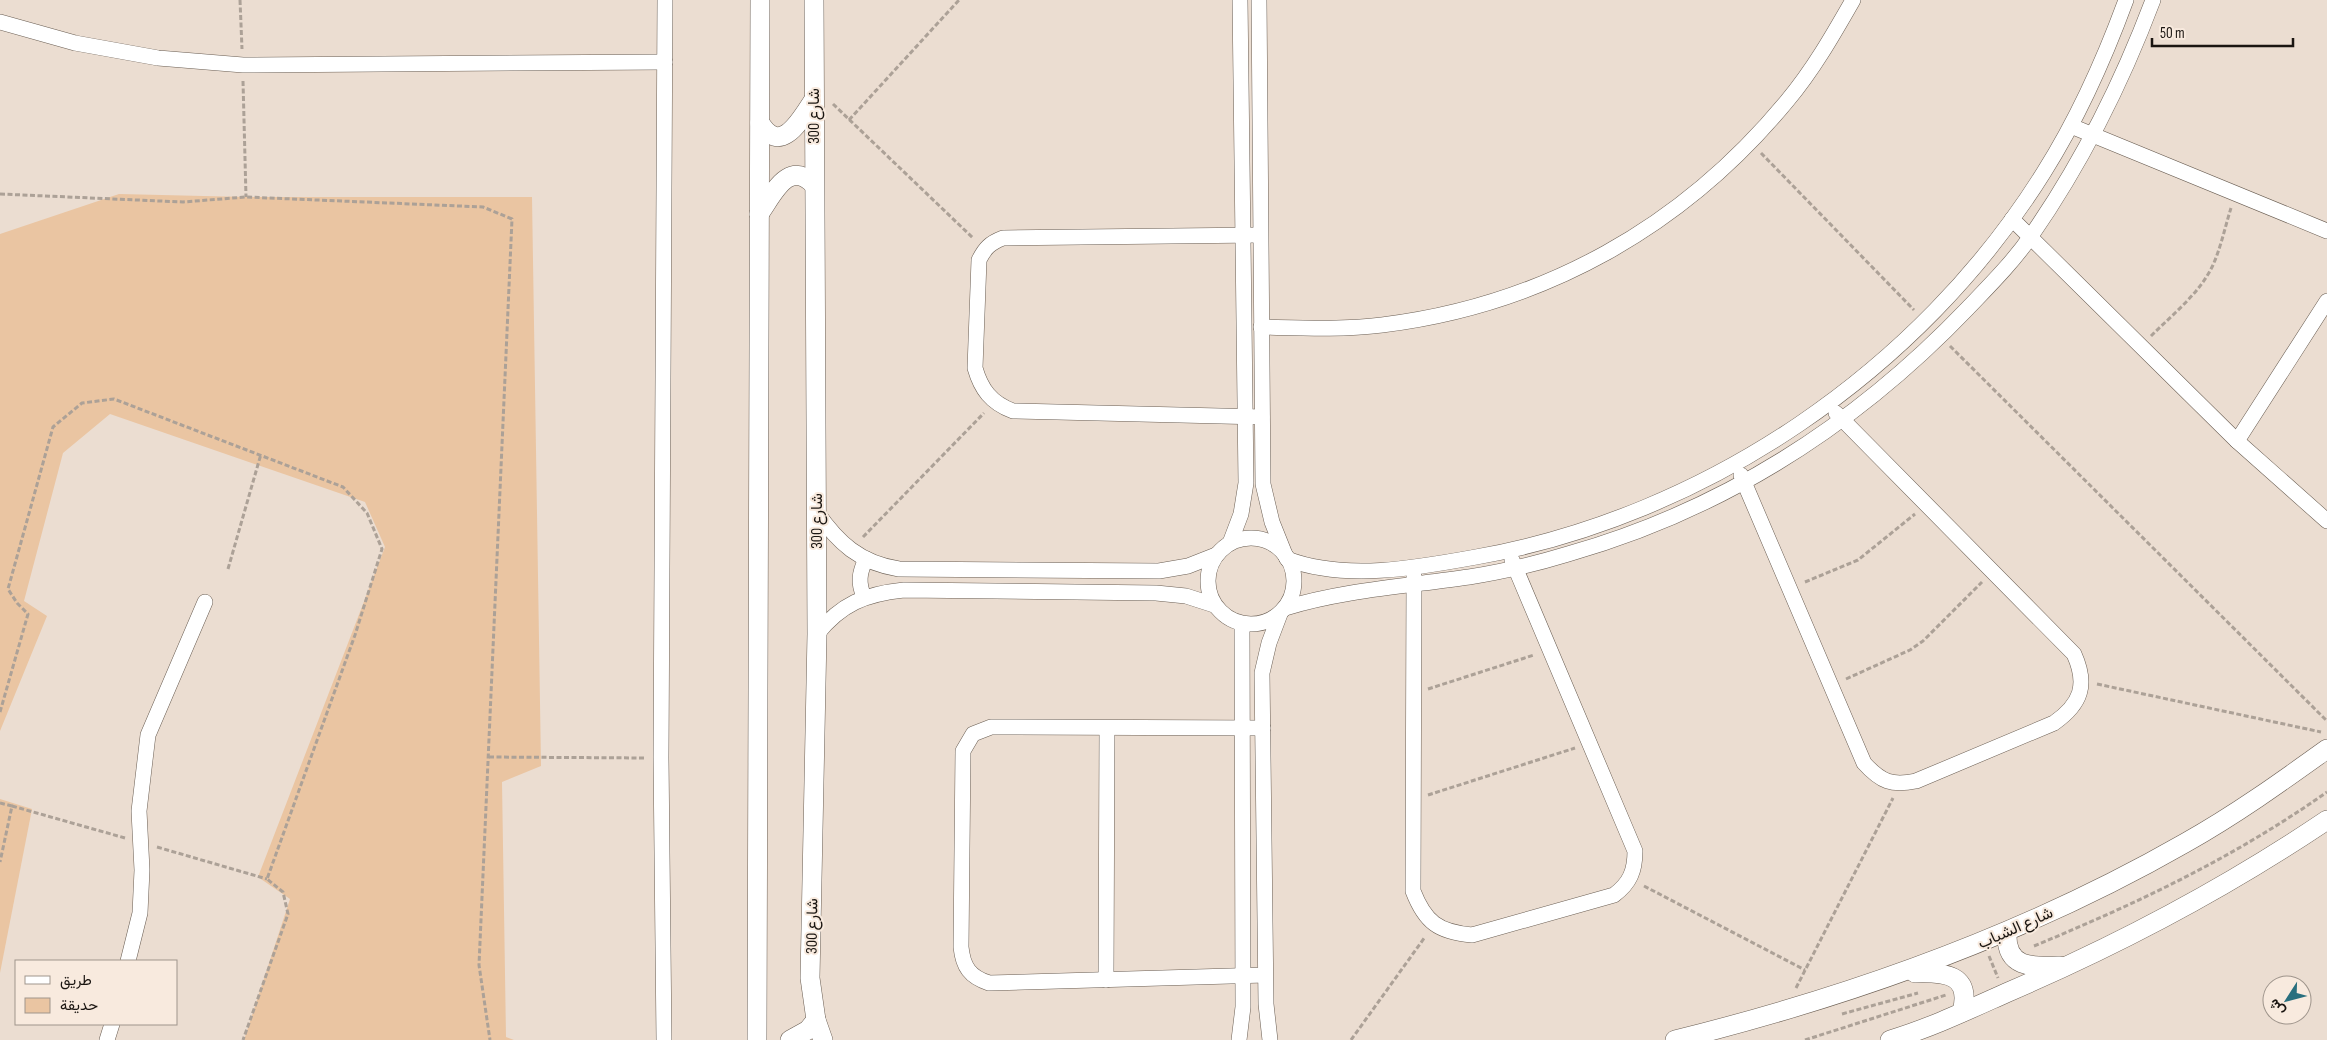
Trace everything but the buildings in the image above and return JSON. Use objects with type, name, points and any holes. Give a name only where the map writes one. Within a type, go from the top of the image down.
[{"type":"street","points":[[664,1040],[662,758],[665,0]]},
{"type":"street","points":[[758,1040],[760,0]]},
{"type":"street","name":"شارع 300","points":[[814,0],[816,634],[810,978],[816,1020],[823,1040]]},
{"type":"street","points":[[1230,543],[1241,514],[1244,499],[1245,416],[1240,0]]},
{"type":"street","points":[[1259,0],[1262,484],[1272,522],[1294,578],[1293,589],[1269,643],[1262,673],[1265,975],[1270,1040]]},
{"type":"street","points":[[1262,327],[1321,329],[1381,326],[1440,316],[1498,301],[1554,280],[1607,254],[1658,222],[1705,186],[1751,142],[1788,100],[1817,60],[1853,0]]},
{"type":"street","points":[[816,511],[831,533],[850,550],[881,566],[899,569],[1159,571],[1188,566],[1216,555],[1230,543],[1245,539],[1260,539],[1275,546],[1287,558],[1308,567],[1331,570],[1414,566],[1509,551],[1610,520],[1666,499],[1736,464],[1829,404],[1896,349],[1957,287],[2012,219],[2043,173],[2071,126],[2106,54],[2126,0]]},
{"type":"street","points":[[1216,555],[1211,564],[1208,585],[1214,605],[1222,614],[1242,624],[1262,623],[1282,611],[1331,596],[1516,568],[1569,554],[1641,530],[1702,504],[1744,482],[1843,420],[1896,378],[1990,285],[2030,238],[2094,135],[2129,63],[2153,0]]},
{"type":"street","points":[[0,22],[84,45],[158,58],[243,65],[665,62]]},
{"type":"street","points":[[760,123],[764,130],[771,135],[780,136],[788,134],[794,129],[813,92]]},
{"type":"street","points":[[2071,126],[2327,231]]},
{"type":"street","points":[[759,214],[783,180],[789,176],[803,176],[814,185]]},
{"type":"street","points":[[2012,219],[2237,441],[2327,521]]},
{"type":"street","points":[[1260,235],[1003,238],[992,242],[984,249],[979,260],[975,368],[979,382],[987,395],[995,402],[1013,411],[1262,417]]},
{"type":"street","points":[[2237,441],[2327,301]]},
{"type":"street","points":[[1736,464],[1864,763],[1874,774],[1886,781],[1901,784],[1916,781],[2054,722],[2068,712],[2078,698],[2082,680],[2080,667],[2074,654],[1829,404]]},
{"type":"street","points":[[1414,566],[1413,891],[1420,910],[1434,925],[1452,934],[1472,935],[1603,900],[1614,895],[1630,878],[1635,865],[1635,851],[1509,551]]},
{"type":"street","points":[[864,597],[859,578],[866,559]]},
{"type":"street","points":[[816,634],[834,615],[846,606],[864,597],[882,592],[904,590],[1156,593],[1186,596],[1214,605]]},
{"type":"street","points":[[128,960],[140,914],[142,870],[139,811],[148,735],[205,602]]},
{"type":"street","points":[[1239,1040],[1243,1007],[1242,624]]},
{"type":"street","points":[[1263,728],[991,728],[973,734],[966,742],[963,751],[961,948],[962,960],[968,971],[977,979],[989,984],[1265,975]]},
{"type":"street","points":[[1106,980],[1107,728]]},
{"type":"street","name":"شارع الشباب","points":[[1675,1040],[1786,1009],[1902,973],[2007,932],[2100,889],[2186,843],[2269,791],[2327,749]]},
{"type":"street","points":[[1890,1040],[1917,1032],[2072,965],[2155,923],[2239,876],[2327,820]]},
{"type":"street","points":[[2007,932],[2006,942],[2010,951],[2024,965],[2034,967],[2072,965]]},
{"type":"street","points":[[1902,973],[1943,972],[1954,977],[1963,987],[1965,1000],[1962,1012]]},
{"type":"street","points":[[790,1040],[808,1030],[816,1020]]},
{"type":"street","points":[[106,1040],[112,1025]]},
{"type":"path","points":[[240,0],[246,196]]},
{"type":"path","points":[[849,120],[959,0]]},
{"type":"path","points":[[813,92],[849,120],[984,249]]},
{"type":"path","points":[[1751,142],[1924,320]]},
{"type":"path","points":[[2141,346],[2208,275],[2214,264],[2235,193]]},
{"type":"path","points":[[0,194],[183,202],[246,196],[483,207],[512,219],[479,966],[490,1040]]},
{"type":"path","points":[[1940,336],[2327,721]]},
{"type":"path","points":[[850,550],[995,402]]},
{"type":"path","points":[[228,569],[261,454]]},
{"type":"path","points":[[1790,588],[1858,560],[1927,504]]},
{"type":"path","points":[[1832,685],[1910,650],[1923,641],[1993,571]]},
{"type":"path","points":[[1413,694],[1550,650]]},
{"type":"path","points":[[2082,680],[2327,734]]},
{"type":"path","points":[[1413,800],[1590,744]]},
{"type":"path","points":[[489,757],[662,758]]},
{"type":"path","points":[[1786,1009],[1901,784]]},
{"type":"path","points":[[2028,946],[2032,947],[2172,886],[2235,851],[2327,792]]},
{"type":"path","points":[[0,803],[12,806],[0,862]]},
{"type":"path","points":[[1630,878],[1805,970]]},
{"type":"path","points":[[1351,1040],[1434,925]]},
{"type":"path","points":[[1982,942],[2006,993]]},
{"type":"path","points":[[1835,1016],[1926,990]]},
{"type":"path","points":[[1805,1040],[1950,993]]},
{"type":"green space","points":[[119,194],[246,197],[532,197],[541,766],[502,782],[506,1037],[514,1040],[244,1040],[290,899],[258,877],[385,547],[365,502],[110,414],[63,453],[24,601],[47,616],[0,731],[0,234]]},
{"type":"green space","points":[[0,799],[32,809],[0,973]]}]
